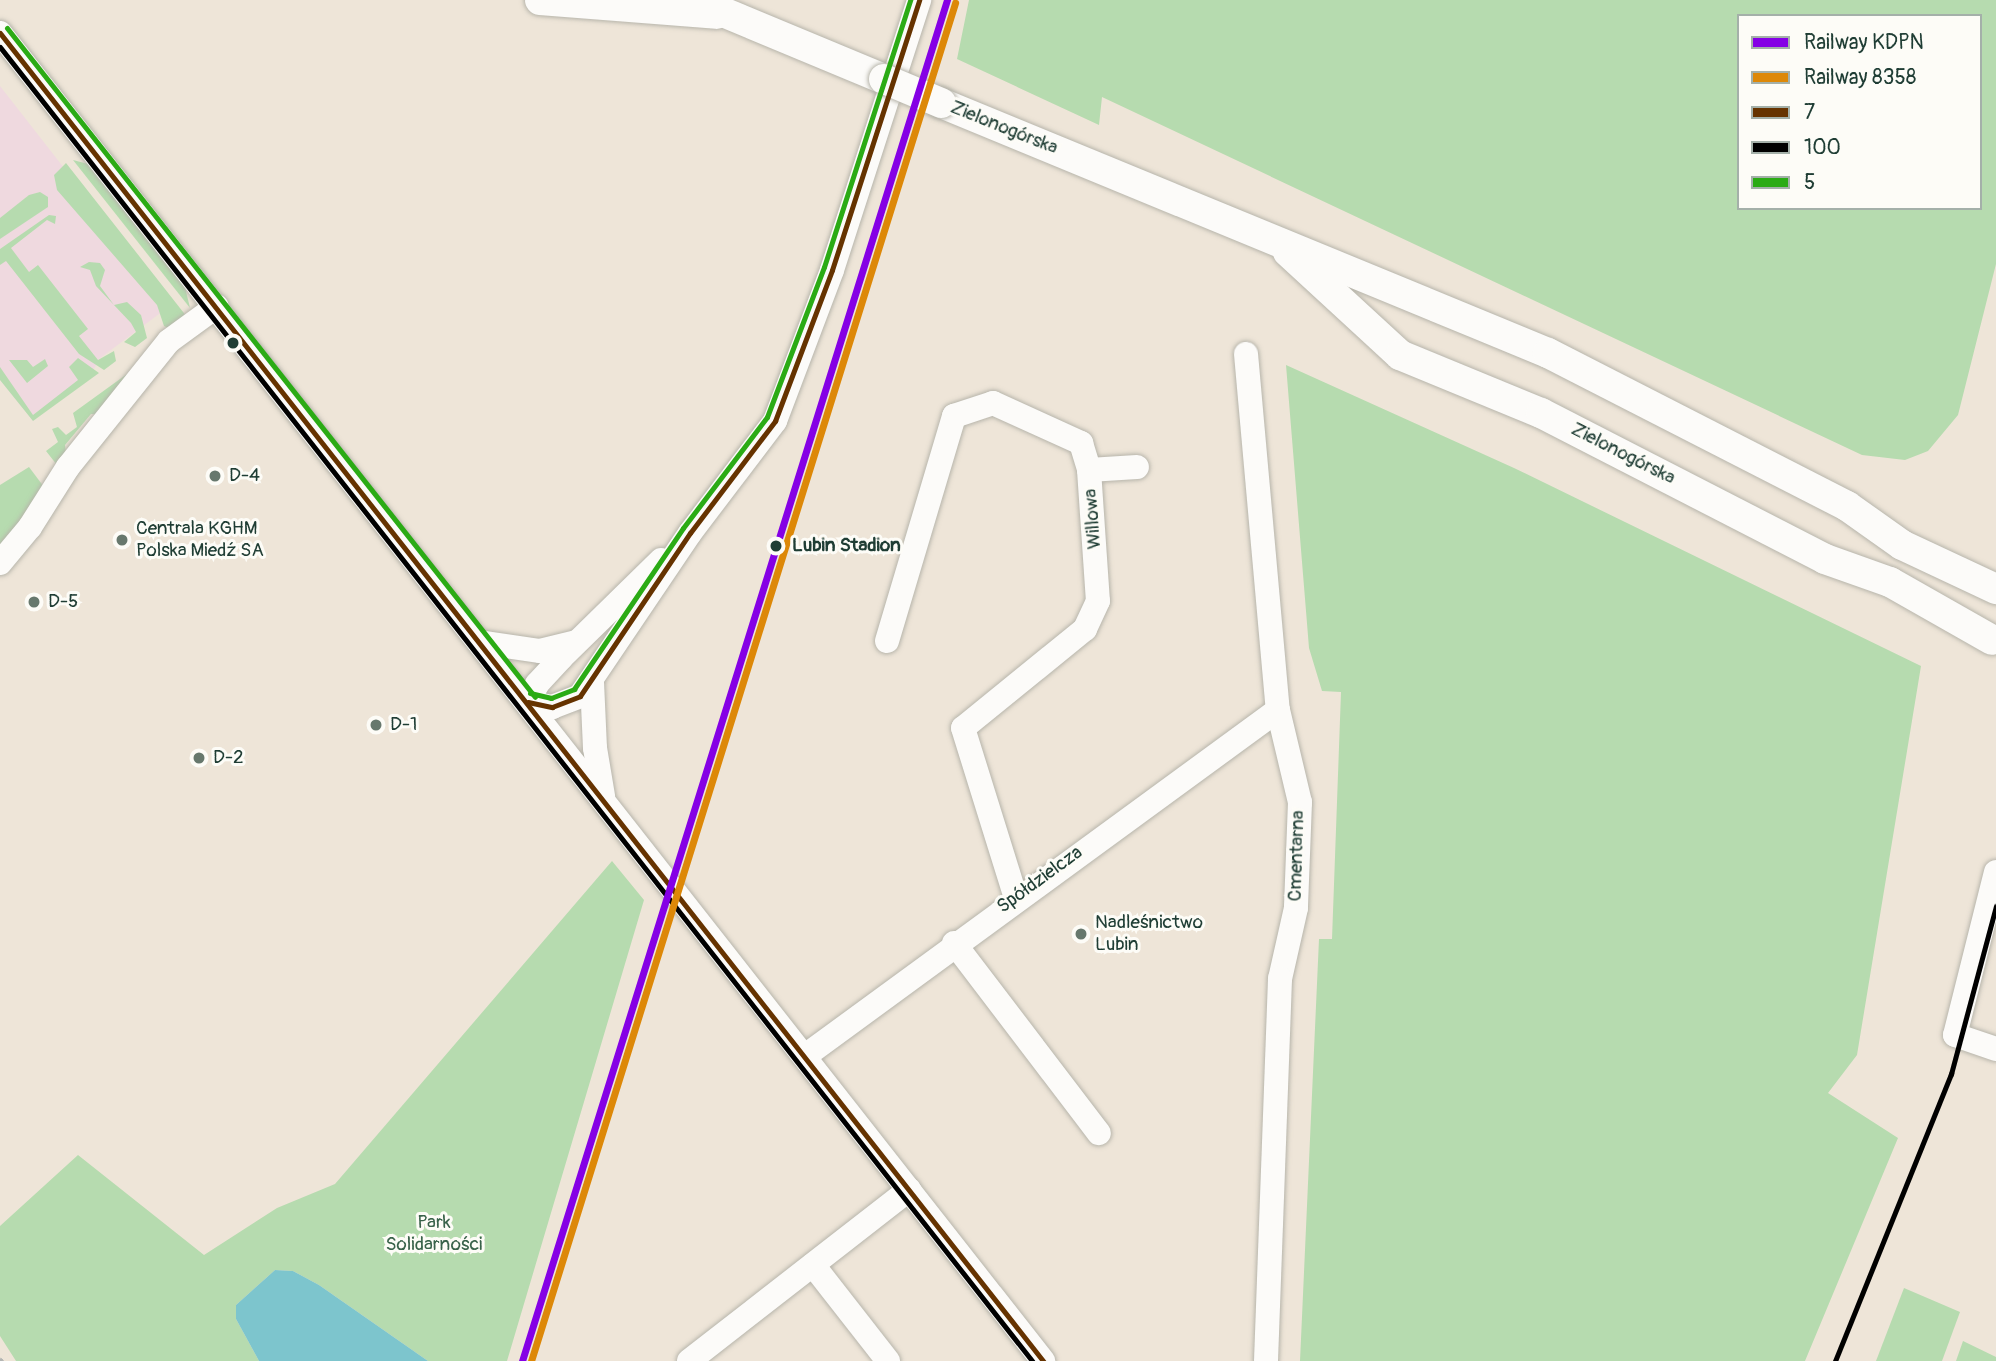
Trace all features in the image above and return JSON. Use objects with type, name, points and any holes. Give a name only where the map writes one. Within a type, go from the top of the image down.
[{"type":"main road","name":"Zielonogórska","points":[[540,0],[734,16]]},
{"type":"main road","name":"Zielonogórska","points":[[694,0],[1451,311],[1590,374],[1847,506],[1902,545],[1996,589]]},
{"type":"main road","name":"Zielonogórska","points":[[1275,240],[1400,355],[1553,419],[1825,559],[1890,582],[1995,636]]},
{"type":"street","points":[[528,702],[561,705],[580,696],[593,682],[690,533],[755,451],[786,397],[919,0]]},
{"type":"street","points":[[0,33],[1043,1361]]},
{"type":"street","points":[[0,563],[30,527],[68,467],[169,341],[216,306]]},
{"type":"street","name":"Cmentarna","points":[[1246,354],[1278,710],[1300,802],[1296,908],[1280,979],[1266,1361]]},
{"type":"street","name":"Willowa","points":[[887,641],[954,416],[993,403],[1081,443],[1089,470],[1098,601],[1086,629],[963,728],[1016,898]]},
{"type":"street","points":[[1089,470],[1137,467]]},
{"type":"street","points":[[528,702],[537,684],[577,642],[690,533]]},
{"type":"street","points":[[479,642],[554,650],[577,642]]},
{"type":"street","points":[[593,682],[594,748],[604,802]]},
{"type":"street","name":"Spółdzielcza","points":[[805,1056],[954,943],[1278,710]]},
{"type":"street","points":[[1996,873],[1955,1035],[1996,1049]]},
{"type":"street","points":[[954,943],[1099,1133]]},
{"type":"street","points":[[689,1361],[909,1190]]},
{"type":"street","points":[[813,1265],[888,1361]]},
{"type":"shaded area","points":[[0,86],[171,305],[99,359],[94,369],[33,421],[0,380]]},
{"type":"green space","points":[[969,0],[1996,0],[1996,264],[1958,415],[1928,451],[1905,460],[1862,455],[1102,97],[1099,125],[957,59]]},
{"type":"green space","points":[[73,160],[88,164],[185,287],[190,308]]},
{"type":"green space","points":[[66,163],[187,317],[168,328],[164,326],[157,305],[57,190],[54,175]]},
{"type":"green space","points":[[40,192],[48,197],[48,207],[0,239],[0,218],[29,195]]},
{"type":"green space","points":[[49,215],[56,216],[55,224],[47,220],[11,248],[29,272],[38,265],[88,329],[79,336],[98,360],[114,351],[116,361],[104,370],[79,354],[6,261],[0,265],[0,249]]},
{"type":"green space","points":[[89,262],[100,263],[105,270],[100,286],[114,305],[127,302],[141,315],[147,338],[135,347],[124,342],[136,332],[131,323],[96,286],[90,270],[80,267]]},
{"type":"green space","points":[[78,358],[99,373],[33,421],[0,380],[0,367],[33,415],[78,380],[69,367]]},
{"type":"green space","points":[[45,359],[48,366],[27,383],[9,360],[27,360],[33,367]]},
{"type":"green space","points":[[1286,365],[1514,468],[1921,666],[1857,1055],[1828,1093],[1898,1138],[1805,1361],[1300,1361],[1319,939],[1332,939],[1341,692],[1322,691],[1309,648]]},
{"type":"green space","points":[[127,374],[102,414],[91,414],[65,445],[66,454],[57,465],[46,451],[58,442],[52,429],[58,427],[66,435],[77,427],[73,413]]},
{"type":"green space","points":[[29,467],[44,487],[0,549],[0,485]]},
{"type":"green space","name":"Park Solidarności","points":[[612,861],[644,900],[507,1361],[428,1361],[319,1285],[293,1271],[275,1270],[236,1305],[236,1319],[259,1361],[16,1361],[0,1336],[0,1226],[78,1155],[204,1255],[277,1208],[335,1184]]},
{"type":"green space","points":[[1904,1288],[1960,1312],[1942,1361],[1876,1361]]},
{"type":"green space","points":[[1963,1341],[1996,1357],[1996,1361],[1956,1361]]},
{"type":"water","points":[[275,1270],[293,1271],[319,1285],[428,1361],[259,1361],[236,1319],[236,1305]]},
{"type":"rail line","name":"KDPN","points":[[522,1361],[947,0]]},
{"type":"rail line","name":"8358","points":[[531,1361],[955,3]]},
{"type":"transit line","name":"5","points":[[530,693],[551,698],[574,689],[683,528],[767,417],[824,267],[910,0]]},
{"type":"transit line","name":"7","points":[[528,702],[552,707],[580,696],[690,533],[775,421],[832,270],[919,0]]},
{"type":"transit line","name":"5","points":[[7,28],[535,697]]},
{"type":"transit line","name":"7","points":[[0,33],[1043,1361]]},
{"type":"transit line","name":"100","points":[[0,47],[1032,1361]]},
{"type":"transit line","name":"100","points":[[1835,1361],[1951,1074],[1996,906]]},
{"type":"place","name":"D-4","points":[[215,476]]},
{"type":"place","name":"Centrala KGHM Polska Miedź SA","points":[[122,540]]},
{"type":"place","name":"Lubin Stadion","points":[[776,546]]},
{"type":"place","name":"D-5","points":[[34,602]]},
{"type":"place","name":"D-1","points":[[376,725]]},
{"type":"place","name":"D-2","points":[[199,758]]},
{"type":"place","name":"Nadleśnictwo Lubin","points":[[1081,934]]}]
